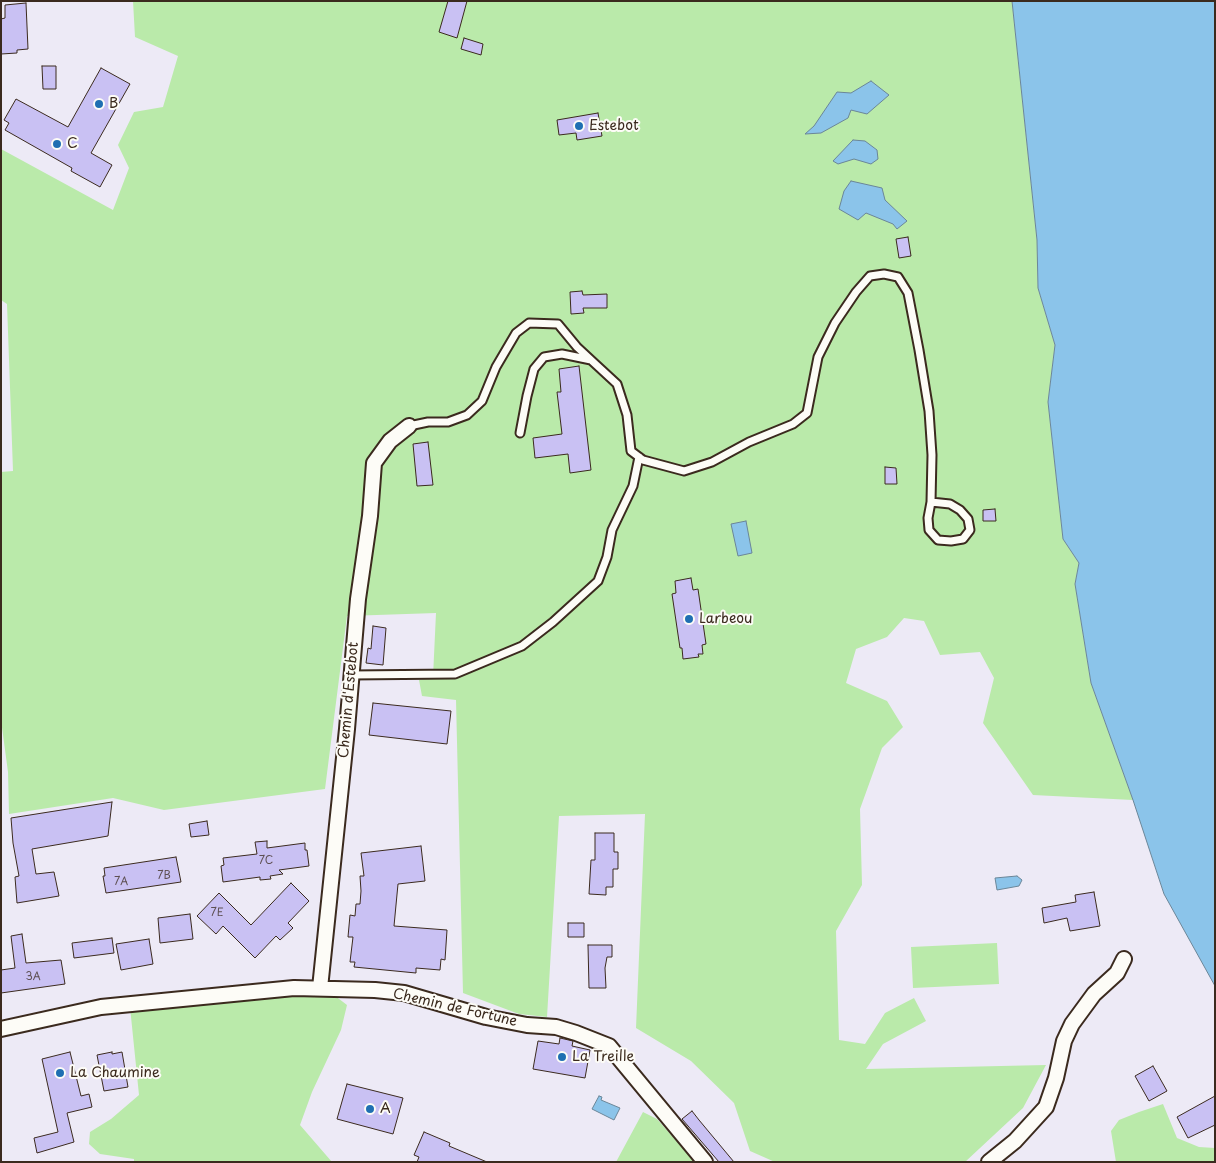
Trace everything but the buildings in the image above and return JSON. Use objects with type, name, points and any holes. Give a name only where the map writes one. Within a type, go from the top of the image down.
[{"type":"street","name":"Chemin d'Estebot","points":[[320,988],[358,599],[370,516],[374,463],[390,441],[409,426]]},
{"type":"street","points":[[988,1162],[1015,1141],[1046,1107],[1056,1078],[1064,1041],[1072,1024],[1094,994],[1118,973],[1124,959]]},
{"type":"street","name":"Chemin de Fortune","points":[[1,1029],[101,1007],[294,988],[375,990],[404,994],[486,1017],[527,1025],[556,1027],[610,1046],[705,1162]]},
{"type":"lane","points":[[409,426],[428,422],[448,422],[468,415],[482,401],[496,367],[516,333],[529,323],[558,324],[577,346],[617,384],[627,414],[631,451],[643,460],[684,472],[712,462],[749,442],[792,424],[806,413],[818,357],[835,324],[856,292],[870,276],[884,274],[898,277],[908,294],[929,411],[932,456],[932,502],[928,518],[929,530],[938,540],[951,541],[963,539],[970,530],[968,519],[960,510],[950,504],[932,502]]},
{"type":"lane","points":[[520,432],[534,369],[544,357],[562,354],[591,360]]},
{"type":"lane","points":[[351,675],[455,674],[522,646],[553,622],[598,581],[607,557],[612,530],[633,486],[640,457]]},
{"type":"green space","points":[[133,1],[1012,1],[1037,240],[1038,288],[1055,345],[1048,402],[1063,539],[1079,563],[1075,584],[1091,683],[1133,800],[1033,795],[983,723],[994,678],[980,652],[940,655],[924,621],[904,618],[887,637],[856,649],[846,683],[887,701],[903,727],[882,748],[860,809],[862,885],[836,931],[839,1040],[865,1044],[885,1013],[914,998],[926,1021],[883,1044],[866,1069],[1046,1065],[1023,1108],[965,1162],[775,1162],[750,1151],[734,1103],[691,1061],[636,1028],[645,814],[559,816],[547,1017],[519,1014],[463,993],[456,700],[422,696],[419,680],[433,677],[436,613],[347,616],[325,789],[164,810],[113,798],[9,814],[8,772],[1,720],[1,472],[13,471],[7,304],[1,300],[1,149],[113,210],[129,168],[118,145],[134,112],[163,107],[178,56],[135,37]]},
{"type":"green space","points":[[997,943],[999,984],[913,988],[911,947]]},
{"type":"green space","points":[[330,992],[347,1005],[341,1030],[312,1092],[300,1125],[332,1162],[134,1162],[134,1159],[100,1154],[89,1144],[90,1132],[111,1119],[139,1095],[130,1007]]},
{"type":"green space","points":[[1163,1104],[1177,1138],[1199,1147],[1215,1148],[1215,1162],[1116,1162],[1111,1131],[1119,1120]]},
{"type":"green space","points":[[643,1112],[657,1119],[695,1162],[616,1162]]},
{"type":"water","points":[[1012,1],[1215,1],[1215,986],[1164,894],[1091,683],[1075,584],[1079,563],[1063,539],[1048,402],[1055,345],[1038,288],[1037,240]]},
{"type":"water","points":[[871,81],[889,95],[867,114],[851,110],[848,118],[821,133],[805,134],[814,126],[837,92],[851,93]]},
{"type":"water","points":[[853,140],[865,141],[877,150],[878,159],[871,164],[854,159],[838,164],[833,161]]},
{"type":"water","points":[[851,181],[882,188],[885,200],[907,221],[897,229],[893,224],[866,213],[858,220],[839,209],[844,191]]},
{"type":"water","points":[[746,521],[752,553],[738,556],[731,524]]},
{"type":"water","points":[[1017,876],[1022,880],[1019,886],[997,890],[995,878]]},
{"type":"water","points":[[599,1096],[602,1097],[601,1100],[620,1108],[614,1120],[592,1109]]},
{"type":"place","name":"B","points":[[99,104]]},
{"type":"place","name":"Estebot","points":[[579,126]]},
{"type":"place","name":"C","points":[[57,144]]},
{"type":"place","name":"Larbeou","points":[[689,619]]},
{"type":"place","name":"La Treille","points":[[562,1057]]},
{"type":"place","name":"La Chaumine","points":[[60,1073]]},
{"type":"place","name":"A","points":[[370,1109]]}]
